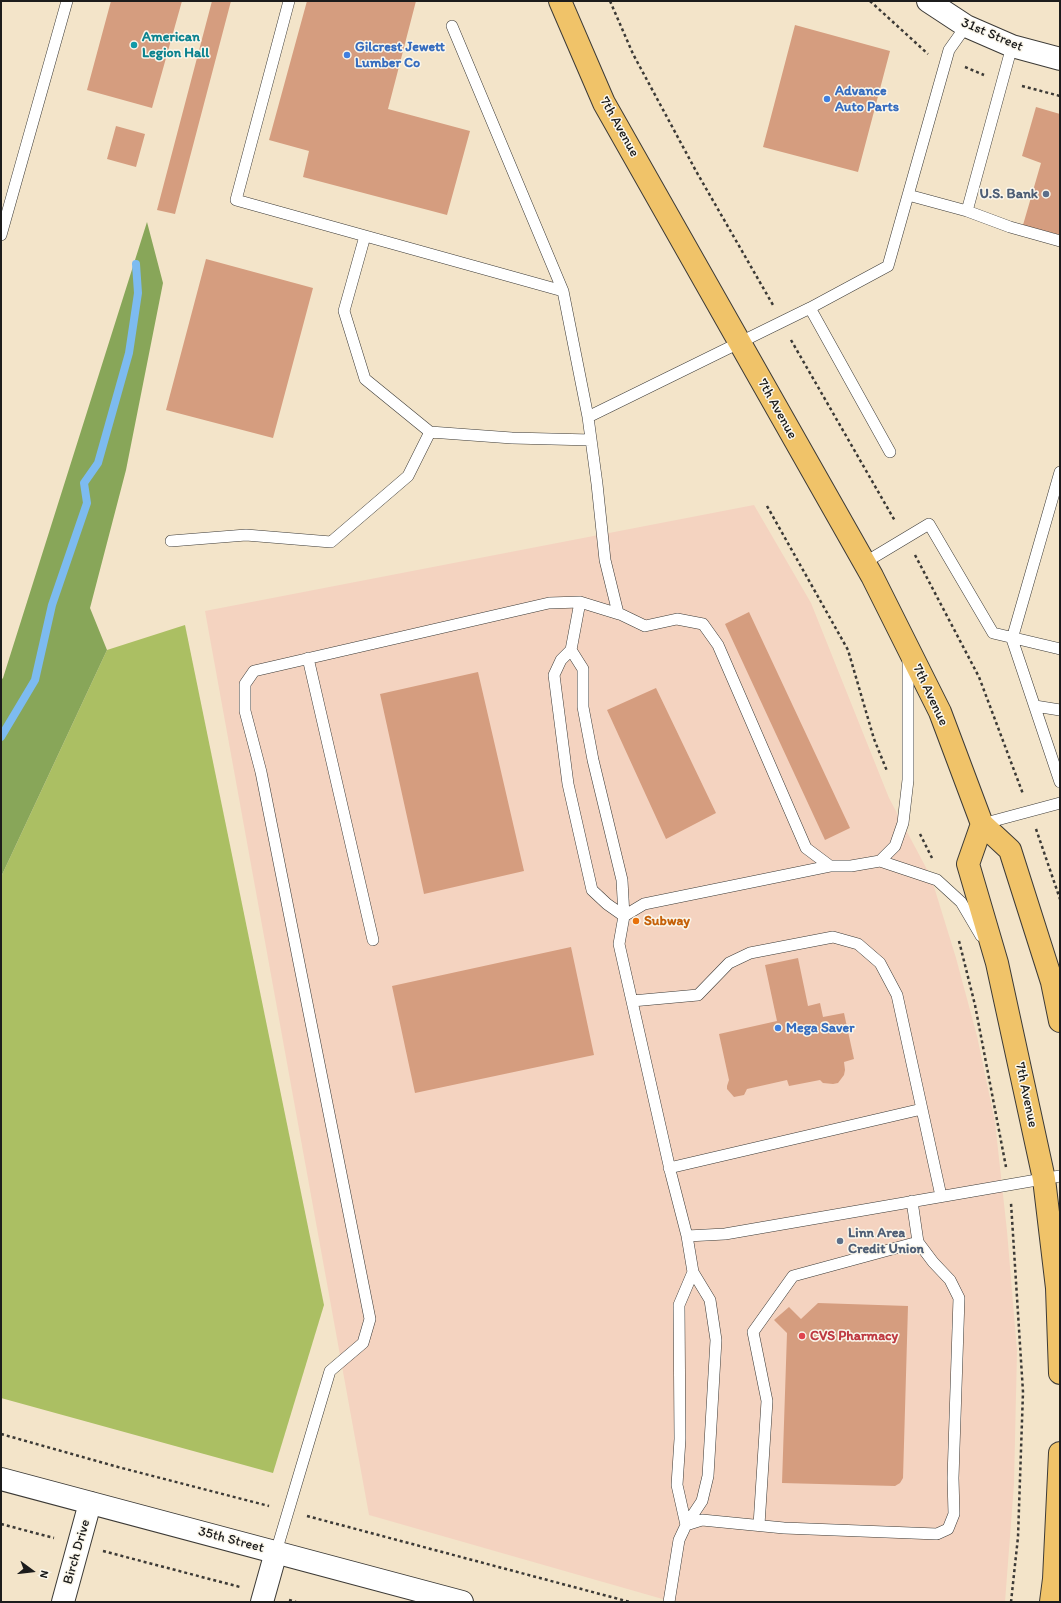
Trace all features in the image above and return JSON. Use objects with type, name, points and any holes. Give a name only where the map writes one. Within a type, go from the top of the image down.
[{"type":"main road","name":"7th Avenue","points":[[560,1],[604,103],[864,563],[940,712],[982,824],[1010,850],[1052,982],[1060,1021]]},
{"type":"main road","name":"7th Avenue","points":[[982,824],[968,864],[997,963],[1052,1177],[1060,1372]]},
{"type":"main road","points":[[1051,1602],[1054,1579],[1060,1453]]},
{"type":"street","name":"31st Street","points":[[928,1],[966,26],[1012,46],[1060,59]]},
{"type":"street","name":"35th Street","points":[[1,1479],[462,1602]]},
{"type":"street","name":"Birch Drive","points":[[63,1602],[90,1502]]},
{"type":"street","points":[[263,1598],[276,1552]]},
{"type":"lane","points":[[1,235],[67,1]]},
{"type":"lane","points":[[289,1],[236,200],[563,291]]},
{"type":"lane","points":[[452,26],[563,291],[588,417],[605,560],[619,614]]},
{"type":"lane","points":[[588,417],[810,308],[888,266],[949,50],[966,26]]},
{"type":"lane","points":[[967,211],[1012,46]]},
{"type":"lane","points":[[908,195],[967,211],[1010,227],[1060,241]]},
{"type":"lane","points":[[365,236],[344,311],[365,379],[430,432],[512,438],[591,440]]},
{"type":"lane","points":[[810,308],[890,452]]},
{"type":"lane","points":[[171,541],[246,535],[331,542],[408,476],[430,432]]},
{"type":"lane","points":[[1060,472],[1012,639],[1060,782]]},
{"type":"lane","points":[[864,563],[929,524],[993,633],[1012,639],[1060,649]]},
{"type":"lane","points":[[580,602],[571,650],[561,660],[554,675],[568,784],[592,890],[607,904],[624,916]]},
{"type":"lane","points":[[276,1552],[330,1371],[363,1343],[370,1319],[262,780],[245,711],[245,684],[254,671],[548,603],[580,602],[619,614],[645,626],[677,619],[703,624],[718,645],[806,848],[830,866]]},
{"type":"lane","points":[[880,861],[895,846],[903,823],[908,780],[908,649]]},
{"type":"lane","points":[[571,650],[583,669],[583,707],[593,760],[622,880],[624,916],[619,944],[669,1168],[687,1236],[693,1272],[710,1300],[716,1340],[708,1476],[702,1501],[686,1525],[679,1540],[669,1602]]},
{"type":"lane","points":[[308,658],[373,940]]},
{"type":"lane","points":[[1035,706],[1060,710]]},
{"type":"lane","points":[[982,824],[1060,803]]},
{"type":"lane","points":[[624,916],[644,904],[830,866],[851,866],[880,861],[937,880],[961,902],[997,963]]},
{"type":"lane","points":[[632,1000],[698,995],[728,963],[750,953],[833,937],[858,944],[880,963],[897,994],[941,1196]]},
{"type":"lane","points":[[669,1168],[922,1109]]},
{"type":"lane","points":[[687,1236],[725,1234],[1052,1177]]},
{"type":"lane","points":[[686,1525],[702,1520],[784,1528],[937,1534],[948,1529],[954,1514],[953,1478],[959,1298],[950,1280],[933,1262],[918,1242],[912,1201]]},
{"type":"lane","points":[[759,1525],[767,1400],[753,1332],[793,1276],[918,1242]]},
{"type":"lane","points":[[686,1525],[677,1485],[680,1439],[679,1305],[693,1272]]},
{"type":"path","points":[[610,1],[633,54],[696,171],[768,294],[782,322],[921,564],[978,677],[1029,811],[1060,900]]},
{"type":"path","points":[[767,506],[848,650],[874,739],[888,773]]},
{"type":"path","points":[[904,811],[919,832],[934,862],[943,886]]},
{"type":"path","points":[[958,937],[975,1005],[1012,1205],[1023,1392],[1018,1538],[1011,1602]]},
{"type":"path","points":[[1,1434],[118,1467],[630,1602]]},
{"type":"path","points":[[1,1524],[79,1544],[263,1598],[296,1602]]},
{"type":"shaded area","points":[[754,505],[811,603],[889,798],[931,877],[956,958],[977,1036],[995,1122],[1007,1231],[1017,1351],[1014,1484],[1005,1602],[673,1602],[369,1515],[205,611]]},
{"type":"green space","points":[[147,222],[163,283],[126,470],[90,608],[107,650],[1,877],[1,680],[3,678]]},
{"type":"green space","points":[[185,625],[324,1305],[273,1473],[1,1398],[1,877],[107,650]]},
{"type":"building","name":"American Legion Hall","points":[[111,1],[182,1],[152,108],[87,90]]},
{"type":"building","points":[[212,1],[231,1],[175,214],[157,210]]},
{"type":"building","name":"Gilcrest Jewett Lumber Co","points":[[307,1],[416,1],[388,109],[470,131],[447,215],[303,177],[309,151],[269,140]]},
{"type":"building","name":"Advance Auto Parts","points":[[795,25],[890,51],[858,172],[763,147]]},
{"type":"building","name":"U.S. Bank","points":[[1036,107],[1060,114],[1060,235],[1023,225],[1041,163],[1022,156]]},
{"type":"building","points":[[116,126],[145,134],[136,167],[107,159]]},
{"type":"building","points":[[206,259],[313,288],[273,438],[166,410]]},
{"type":"building","points":[[749,612],[850,828],[825,840],[725,624]]},
{"type":"building","points":[[478,672],[524,871],[424,894],[380,694]]},
{"type":"building","points":[[656,688],[716,813],[666,839],[607,710]]},
{"type":"building","points":[[571,947],[594,1055],[415,1093],[392,986]]},
{"type":"building","points":[[798,958],[808,1006],[820,1003],[823,1017],[844,1013],[854,1059],[844,1062],[844,1075],[838,1083],[823,1083],[820,1080],[789,1086],[787,1080],[747,1089],[744,1095],[734,1097],[727,1089],[729,1080],[719,1034],[777,1021],[765,965]]},
{"type":"building","points":[[818,1303],[908,1306],[903,1478],[900,1483],[895,1486],[782,1483],[787,1333],[774,1320],[789,1307],[801,1319]]},
{"type":"waterway","points":[[1,737],[35,680],[52,605],[87,503],[84,483],[98,463],[129,353],[138,293],[136,264]]},
{"type":"place","name":"American Legion Hall","points":[[134,45]]},
{"type":"place","name":"Gilcrest Jewett Lumber Co","points":[[347,55]]},
{"type":"place","name":"Advance Auto Parts","points":[[827,99]]},
{"type":"place","name":"U.S. Bank","points":[[1046,194]]},
{"type":"place","name":"Subway","points":[[636,921]]},
{"type":"place","name":"Mega Saver","points":[[778,1028]]},
{"type":"place","name":"Linn Area Credit Union","points":[[840,1241]]},
{"type":"place","name":"CVS Pharmacy","points":[[802,1336]]}]
